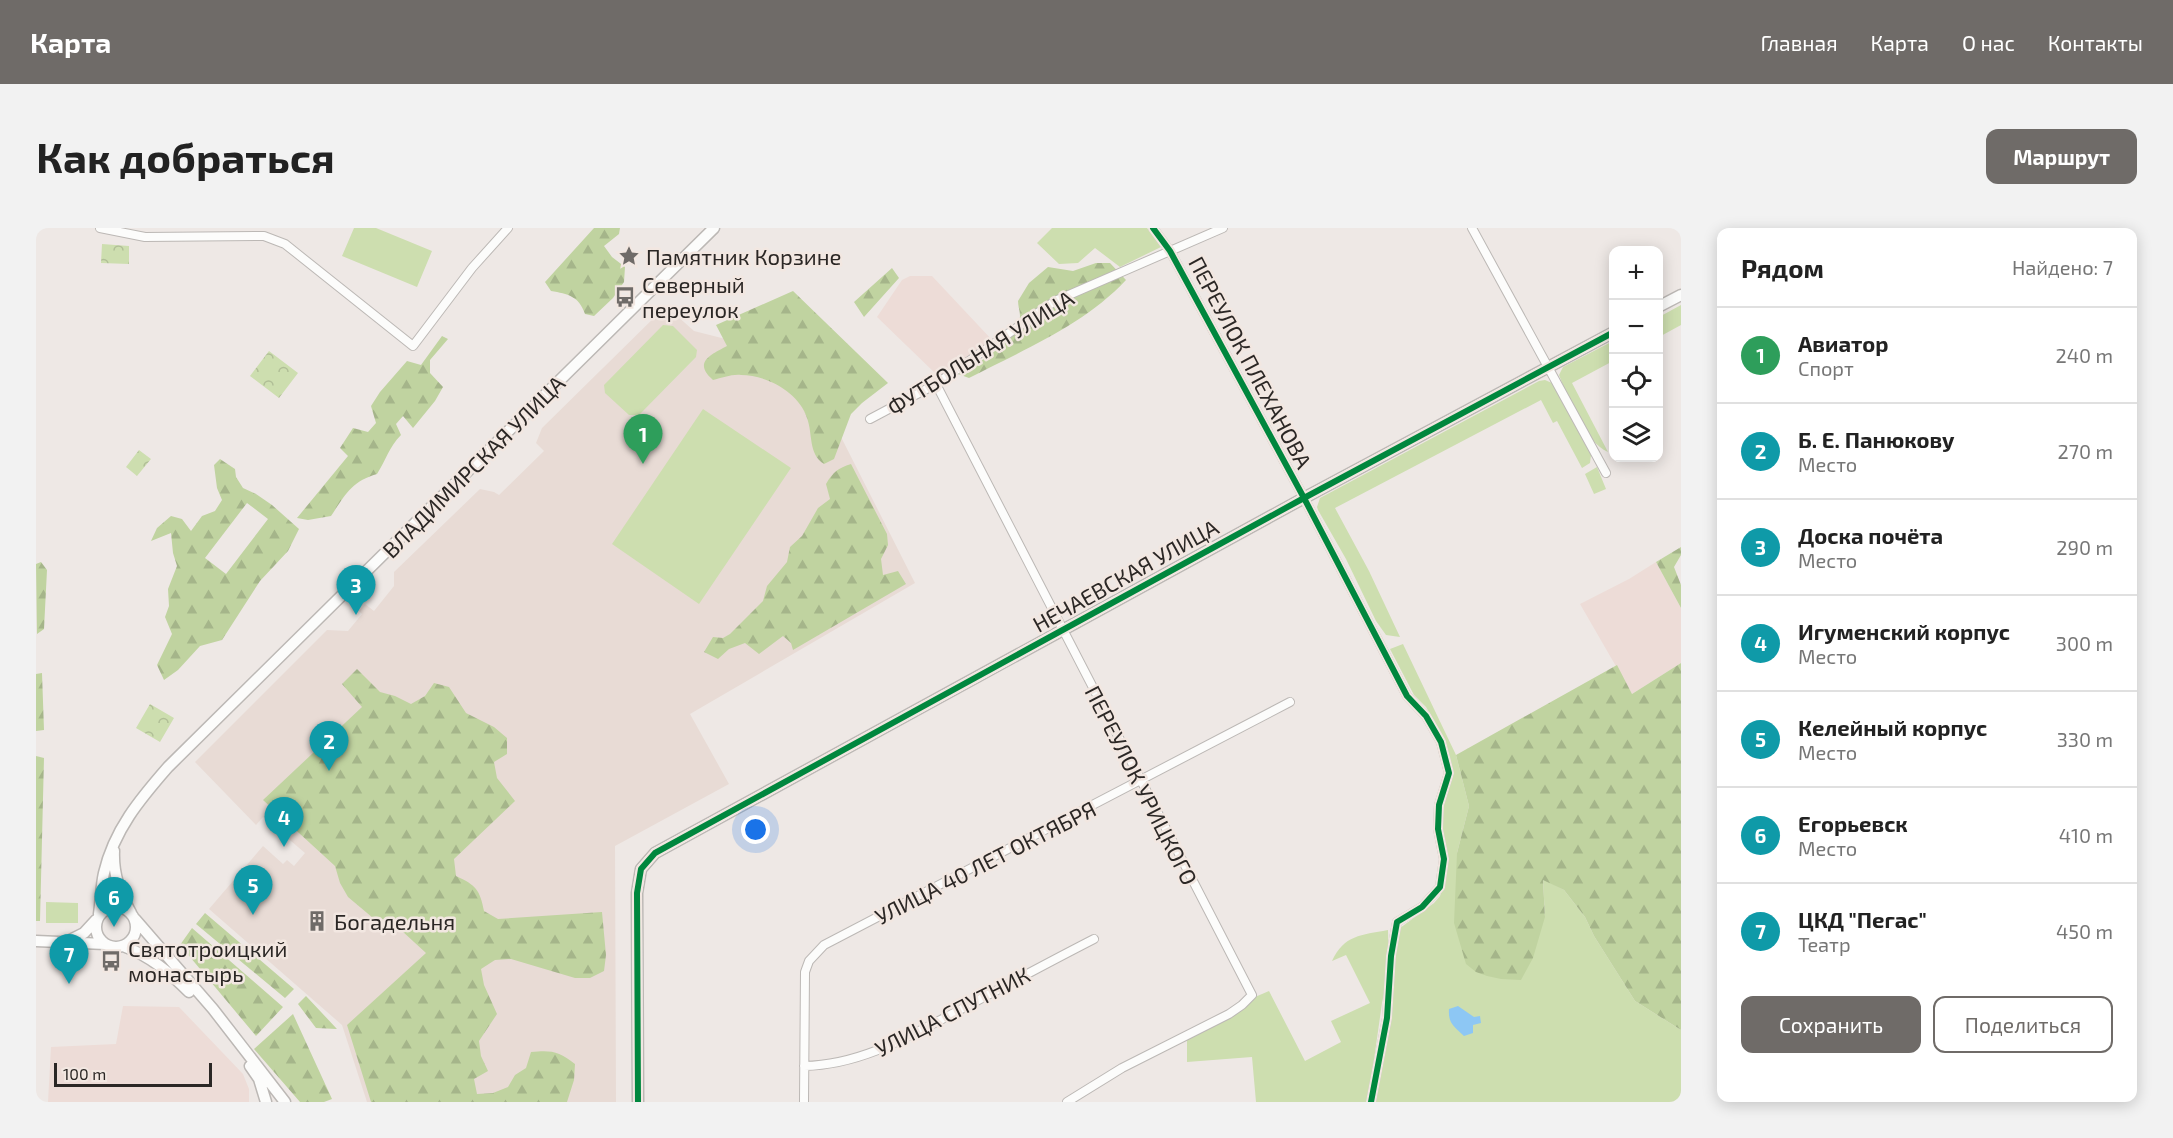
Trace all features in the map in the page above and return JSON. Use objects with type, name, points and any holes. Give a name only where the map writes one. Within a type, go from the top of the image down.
[{"type":"street","points":[[100,228],[145,237],[264,236],[285,244],[413,345],[472,268],[508,228]]},
{"type":"street","name":"ВЛАДИМИРСКАЯ УЛИЦА","points":[[98,917],[103,874],[115,839],[138,802],[168,767],[714,228]]},
{"type":"street","name":"ПЕРЕУЛОК ПЛЕХАНОВА","points":[[1153,228],[1170,251],[1304,498],[1407,696],[1426,716],[1441,742],[1449,772],[1439,805],[1438,829],[1444,859],[1440,887],[1422,907],[1397,922],[1391,956],[1387,1018],[1371,1102]]},
{"type":"street","name":"ФУТБОЛЬНАЯ УЛИЦА","points":[[870,419],[936,384],[1055,301],[1223,228]]},
{"type":"street","points":[[1472,228],[1606,474]]},
{"type":"street","points":[[1663,305],[1681,295]]},
{"type":"street","name":"НЕЧАЕВСКАЯ УЛИЦА","points":[[638,1102],[637,893],[641,869],[656,853],[1304,498],[1609,335]]},
{"type":"street","name":"ПЕРЕУЛОК УРИЦКОГО","points":[[936,384],[1252,995],[1229,1014],[1122,1068],[1067,1102]]},
{"type":"street","name":"УЛИЦА 40 ЛЕТ ОКТЯБРЯ","points":[[804,1102],[805,972],[809,961],[824,945],[1290,702]]},
{"type":"street","points":[[115,839],[113,860],[115,875],[133,916],[136,932],[133,938],[123,946]]},
{"type":"street","points":[[65,942],[84,933],[98,917],[111,907],[125,909],[213,1009],[285,1102]]},
{"type":"street","points":[[98,917],[96,934],[105,944],[111,947],[123,946],[158,964],[181,984],[211,1016],[259,1079],[266,1102]]},
{"type":"street","name":"УЛИЦА СПУТНИК","points":[[804,1066],[845,1062],[873,1052],[917,1032],[1094,939]]},
{"type":"street","points":[[36,941],[105,944]]},
{"type":"shaded area","points":[[910,276],[932,276],[993,341],[945,375],[937,375],[877,317],[902,280]]},
{"type":"shaded area","points":[[666,306],[694,331],[824,364],[842,439],[915,583],[690,714],[729,784],[615,846],[616,1102],[367,1102],[342,1025],[209,909],[263,846],[283,864],[287,860],[294,866],[305,853],[263,817],[256,825],[195,762],[327,630],[348,631],[362,614],[359,611],[365,604],[374,611],[394,586],[394,572],[480,489],[499,495],[544,451],[536,443],[542,428]]},
{"type":"shaded area","points":[[1656,562],[1681,608],[1681,663],[1632,694],[1580,604],[1629,579]]},
{"type":"shaded area","points":[[123,1006],[179,1007],[243,1074],[249,1089],[249,1102],[48,1102],[51,1047],[116,1044]]},
{"type":"green space","points":[[354,228],[376,228],[432,251],[417,287],[342,256]]},
{"type":"green space","points":[[594,228],[620,228],[619,234],[604,246],[612,257],[625,267],[624,282],[613,298],[594,316],[585,314],[580,303],[572,297],[551,291],[545,282]]},
{"type":"green space","points":[[1052,228],[1147,228],[1161,247],[1120,267],[1095,248],[1078,263],[1059,264],[1037,243]]},
{"type":"green space","points":[[102,244],[129,246],[129,264],[101,263]]},
{"type":"green space","points":[[1096,263],[1110,263],[1126,280],[1091,310],[1031,347],[969,378],[958,374],[996,350],[1013,334],[1020,316],[1018,301],[1029,283],[1048,267],[1073,271]]},
{"type":"green space","points":[[892,268],[899,278],[864,317],[854,302]]},
{"type":"green space","points":[[793,291],[888,383],[851,414],[834,459],[824,464],[815,455],[809,424],[803,409],[789,393],[771,382],[751,376],[734,375],[713,380],[704,368],[706,359],[727,346],[716,325]]},
{"type":"green space","points":[[1681,305],[1681,325],[1663,335],[1663,315]]},
{"type":"green space","points":[[663,325],[673,326],[697,350],[696,357],[639,415],[629,415],[605,393],[604,385]]},
{"type":"green space","points":[[442,336],[448,339],[430,360],[430,373],[443,387],[435,401],[413,428],[403,416],[396,424],[401,435],[377,474],[355,485],[331,516],[308,520],[297,518],[348,456],[340,448],[353,428],[368,432],[376,423],[371,406],[380,392],[407,361],[421,365]]},
{"type":"green space","points":[[1609,343],[1609,363],[1572,383],[1608,452],[1592,439],[1572,407],[1559,375],[1563,367]]},
{"type":"green space","points":[[269,351],[298,373],[279,398],[250,376]]},
{"type":"green space","points":[[1545,380],[1552,383],[1591,455],[1590,463],[1582,468],[1557,421],[1553,423],[1541,400],[1335,508],[1369,571],[1400,637],[1386,635],[1376,621],[1346,559],[1318,510],[1320,498],[1539,381]]},
{"type":"green space","points":[[703,409],[791,468],[699,604],[612,544]]},
{"type":"green space","points":[[139,450],[151,459],[137,476],[126,467]]},
{"type":"green space","points":[[220,459],[235,469],[236,477],[243,488],[272,505],[299,529],[288,551],[260,581],[222,640],[200,646],[178,670],[164,680],[157,665],[172,634],[165,617],[169,606],[168,589],[177,566],[171,533],[151,541],[157,528],[171,516],[182,519],[191,531],[202,516],[215,511],[222,500],[217,488],[214,465]],"holes":[[[247,503],[268,519],[226,574],[205,558]]]},
{"type":"green space","points":[[851,464],[887,534],[888,545],[881,559],[883,575],[898,571],[906,584],[793,650],[791,643],[783,636],[759,654],[745,643],[729,649],[718,659],[704,652],[713,637],[723,638],[730,634],[763,601],[767,586],[787,562],[790,547],[802,536],[818,508],[830,499],[826,484],[836,471]]},
{"type":"green space","points":[[1597,467],[1606,489],[1594,494],[1585,474]]},
{"type":"green space","points":[[1681,547],[1681,555],[1674,567],[1681,585],[1681,608],[1656,562]]},
{"type":"green space","points":[[41,562],[47,570],[44,629],[37,634],[36,564]]},
{"type":"green space","points":[[1403,644],[1456,755],[1469,806],[1457,853],[1545,917],[1543,879],[1564,890],[1585,917],[1594,936],[1635,1001],[1681,1030],[1681,1102],[1372,1102],[1397,933],[1400,928],[1434,903],[1440,896],[1445,882],[1446,867],[1440,833],[1441,808],[1450,784],[1452,771],[1450,757],[1442,734],[1426,707],[1414,695],[1390,649]]},
{"type":"green space","points":[[1681,663],[1681,1030],[1635,1001],[1594,936],[1585,917],[1564,890],[1543,880],[1545,917],[1533,958],[1521,980],[1501,979],[1476,972],[1466,964],[1454,923],[1457,853],[1469,806],[1456,755],[1617,665],[1632,694]]},
{"type":"green space","points":[[357,669],[380,692],[411,704],[425,696],[434,683],[449,687],[466,713],[494,727],[507,738],[507,754],[494,762],[497,778],[515,801],[454,859],[456,876],[476,889],[484,911],[498,919],[602,912],[606,955],[604,971],[590,978],[575,978],[511,959],[495,960],[481,969],[484,985],[497,1014],[479,1041],[481,1056],[488,1071],[474,1079],[477,1094],[493,1093],[508,1087],[515,1075],[526,1068],[531,1052],[549,1051],[564,1056],[575,1064],[574,1080],[567,1102],[371,1102],[347,1025],[426,953],[390,920],[373,918],[348,897],[340,883],[335,866],[263,800],[362,707],[342,684]]},
{"type":"green space","points":[[42,673],[44,730],[36,731],[36,674]]},
{"type":"green space","points":[[150,704],[174,718],[160,742],[136,728]]},
{"type":"green space","points":[[36,756],[44,758],[40,921],[36,921]]},
{"type":"green space","points":[[46,902],[78,903],[78,923],[46,923]]},
{"type":"green space","points":[[205,913],[294,989],[285,998],[196,924]]},
{"type":"green space","points":[[192,928],[283,1007],[256,1036],[180,945]]},
{"type":"green space","points":[[1388,930],[1389,971],[1382,1003],[1368,1102],[1256,1102],[1252,1057],[1187,1062],[1187,1040],[1244,1007],[1255,997],[1269,991],[1305,1061],[1341,1042],[1331,1021],[1370,1003],[1346,955],[1332,961],[1348,941],[1362,935]]},
{"type":"green space","points":[[306,996],[337,1029],[316,1028],[298,1004]]},
{"type":"green space","points":[[293,1014],[332,1099],[324,1102],[300,1102],[254,1049]]},
{"type":"water","points":[[1458,1006],[1474,1017],[1480,1016],[1481,1023],[1473,1025],[1473,1033],[1464,1036],[1451,1021],[1449,1009]]},
{"type":"cycle path","points":[[1153,228],[1170,251],[1304,498],[1407,696],[1426,716],[1441,742],[1449,773],[1439,805],[1438,829],[1444,859],[1440,887],[1422,907],[1397,922],[1391,956],[1387,1018],[1371,1102]]},
{"type":"cycle path","points":[[638,1102],[637,893],[641,869],[655,853],[1304,498],[1609,335]]},
{"type":"place","name":"Памятник Корзине","points":[[629,256]]},
{"type":"place","name":"Северный переулок","points":[[625,297]]},
{"type":"place","name":"Авиатор","points":[[643,464]]},
{"type":"place","name":"Доска почёта","points":[[356,615]]},
{"type":"place","name":"Б. Е. Панюкову","points":[[329,771]]},
{"type":"place","name":"Игуменский корпус","points":[[284,847]]},
{"type":"place","name":"Келейный корпус","points":[[253,915]]},
{"type":"place","name":"Богадельня","points":[[317,921]]},
{"type":"place","name":"Егорьевск","points":[[114,927]]},
{"type":"place","name":"Святотроицкий монастырь","points":[[111,961]]},
{"type":"place","name":"ЦКД \"Пегас\"","points":[[69,984]]}]
